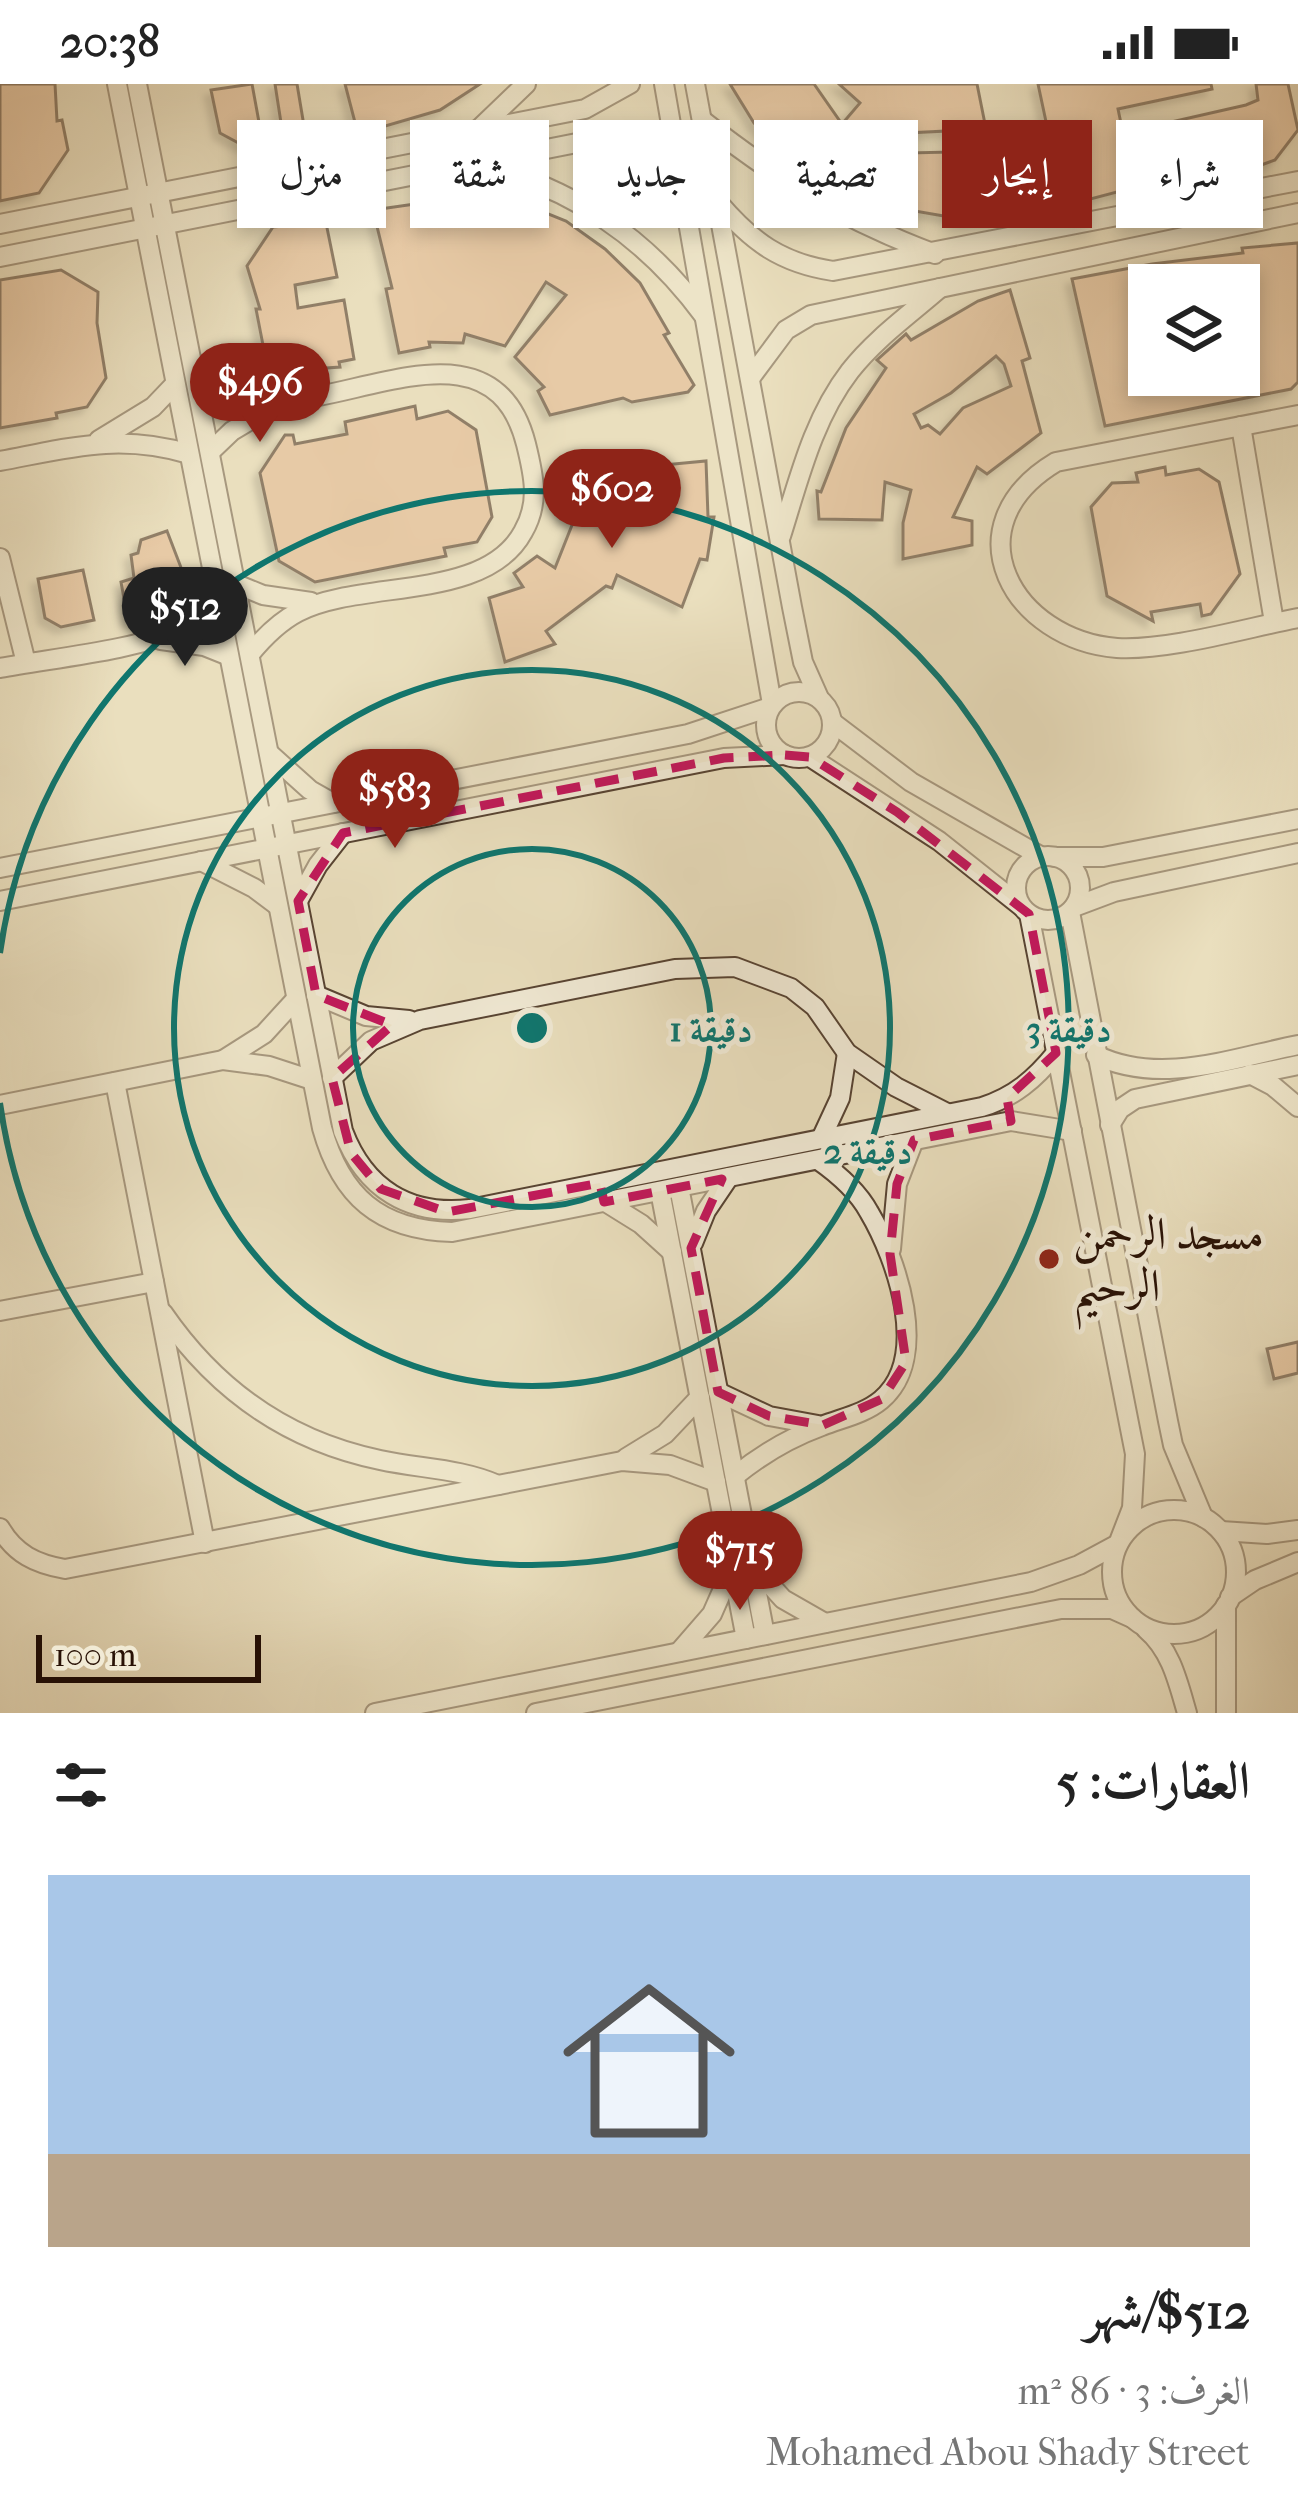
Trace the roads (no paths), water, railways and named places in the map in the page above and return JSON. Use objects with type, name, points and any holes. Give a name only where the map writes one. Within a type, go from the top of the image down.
[{"type":"street","points":[[117,84],[149,195]]},
{"type":"street","points":[[137,84],[175,384],[296,999],[322,1079]]},
{"type":"street","points":[[488,120],[526,84]]},
{"type":"street","points":[[529,120],[585,109],[630,84]]},
{"type":"street","points":[[664,84],[671,120]]},
{"type":"street","points":[[695,84],[702,120]]},
{"type":"street","points":[[730,140],[814,201],[873,231],[935,254]]},
{"type":"street","points":[[0,224],[410,143]]},
{"type":"street","points":[[0,257],[410,176]]},
{"type":"street","points":[[730,216],[770,253],[817,269],[867,268],[1298,182]]},
{"type":"street","points":[[549,187],[608,218],[646,248],[708,322]]},
{"type":"street","points":[[751,377],[786,330],[811,315],[1298,213]]},
{"type":"street","points":[[155,226],[196,380],[316,995],[322,1128],[339,1175],[369,1207],[387,1219],[429,1232],[452,1232],[602,1193],[819,1149],[914,1140],[1011,1121],[1072,1131]]},
{"type":"street","points":[[691,228],[771,706],[766,735],[785,755]]},
{"type":"street","points":[[722,228],[803,662],[832,722],[911,782],[1073,868],[1078,877],[1080,887],[1072,909],[1096,1055],[1173,1445],[1203,1517]]},
{"type":"street","points":[[867,268],[873,299]]},
{"type":"street","points":[[779,540],[808,450],[849,372],[878,340],[945,284]]},
{"type":"street","points":[[196,380],[253,399],[284,401],[431,375],[473,377],[508,401],[519,419],[534,478],[535,501],[518,542],[483,569],[321,602],[292,602],[236,584]]},
{"type":"street","points":[[95,442],[140,416],[175,384]]},
{"type":"street","points":[[210,452],[256,414],[284,401]]},
{"type":"street","points":[[1298,416],[1056,462],[1014,496],[1002,519],[1000,548],[1007,577],[1024,601],[1043,620],[1092,644],[1146,646],[1298,618]]},
{"type":"street","points":[[1241,426],[1274,622]]},
{"type":"street","points":[[0,461],[95,442],[129,441],[189,454]]},
{"type":"street","points":[[0,558],[26,663]]},
{"type":"street","points":[[0,668],[151,639],[177,629],[199,612],[216,589]]},
{"type":"street","points":[[250,654],[282,622],[321,602]]},
{"type":"street","points":[[151,639],[204,646],[229,656]]},
{"type":"street","points":[[0,868],[688,734],[771,706],[790,693],[820,698]]},
{"type":"street","points":[[810,757],[827,743],[832,722]]},
{"type":"street","points":[[270,754],[289,774],[333,803]]},
{"type":"street","points":[[0,901],[724,758],[785,755],[810,757],[939,842],[1025,911],[1050,920],[1134,886],[1298,853]]},
{"type":"street","points":[[1187,1713],[1172,1664],[1112,1583],[1119,1541],[1132,1508],[1135,1454],[1056,1053],[1025,911],[1017,897],[1018,876],[1024,867],[1049,857],[1103,857],[1298,819]]},
{"type":"street","points":[[298,901],[317,865],[344,833]]},
{"type":"street","points":[[201,861],[242,880],[278,906]]},
{"type":"street","points":[[322,1079],[371,1041],[420,1020],[705,965],[735,967],[791,988],[814,1007],[848,1053],[896,1088],[949,1114]]},
{"type":"street","points":[[316,995],[366,1016],[420,1020]]},
{"type":"street","points":[[223,1060],[264,1034],[296,999]]},
{"type":"street","points":[[1096,1055],[1132,1069],[1171,1070],[1298,1045]]},
{"type":"street","points":[[819,1149],[840,1098],[848,1053]]},
{"type":"street","points":[[602,1193],[670,1189],[729,1178],[1005,1100],[1042,1071],[1056,1053]]},
{"type":"street","points":[[0,1105],[223,1060],[322,1079]]},
{"type":"street","points":[[1110,1125],[1120,1109],[1135,1099],[1298,1064]]},
{"type":"street","points":[[1250,1074],[1298,1107]]},
{"type":"street","points":[[115,1082],[205,1543]]},
{"type":"street","points":[[1005,1100],[1011,1121]]},
{"type":"street","points":[[0,1528],[23,1556],[43,1566],[65,1569],[622,1460],[725,1479],[776,1446],[863,1412],[897,1382],[906,1362],[908,1340],[890,1254],[897,1184],[914,1140]]},
{"type":"street","points":[[819,1149],[854,1191],[890,1254]]},
{"type":"street","points":[[681,1250],[729,1178]]},
{"type":"street","points":[[670,1189],[756,1637]]},
{"type":"street","points":[[602,1193],[681,1250]]},
{"type":"street","points":[[0,1311],[154,1282]]},
{"type":"street","points":[[159,1308],[209,1371],[273,1420],[347,1453],[452,1469],[498,1485]]},
{"type":"street","points":[[709,1394],[769,1416],[823,1425]]},
{"type":"street","points":[[622,1460],[665,1434],[709,1394]]},
{"type":"street","points":[[375,1713],[1030,1582],[1079,1565],[1119,1541],[1130,1527],[1173,1509],[1203,1517],[1229,1543],[1236,1570],[1228,1601],[1226,1713]]},
{"type":"street","points":[[1221,1531],[1298,1530]]},
{"type":"street","points":[[536,1713],[1061,1609],[1112,1609],[1153,1630],[1186,1633],[1202,1628],[1255,1580],[1298,1562]]},
{"type":"street","points":[[742,1565],[783,1599],[825,1623]]},
{"type":"street","points":[[679,1652],[712,1614],[742,1565]]},
{"type":"street","points":[[619,1665],[625,1696]]},
{"type":"place","name":"مسجد الرحمن الرحيم","points":[[1049,1259]]}]
